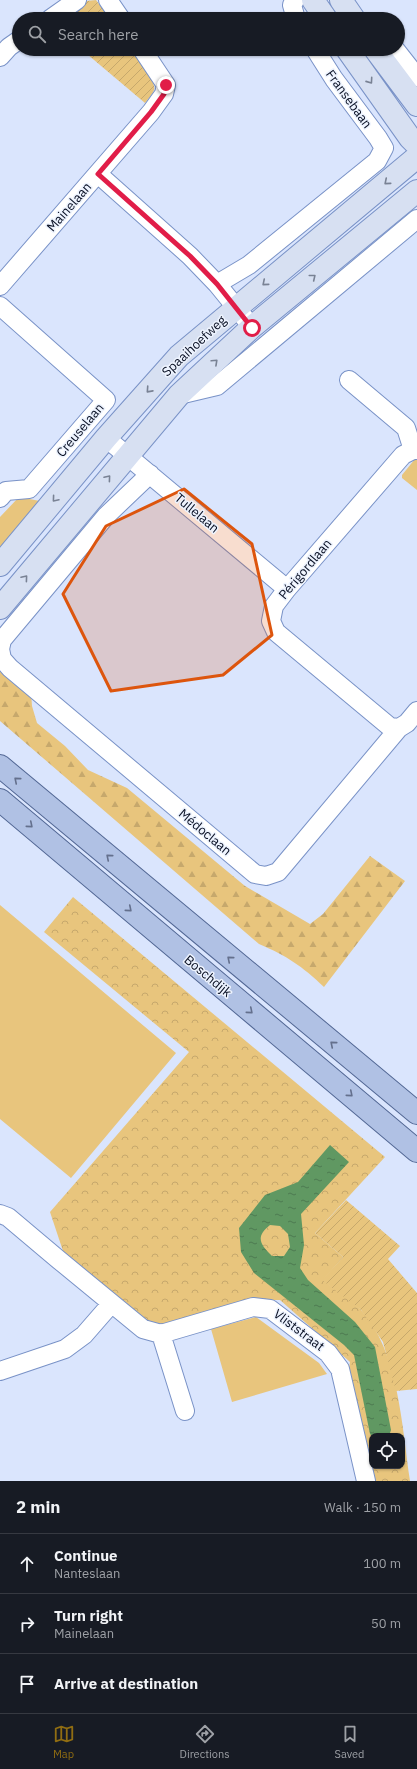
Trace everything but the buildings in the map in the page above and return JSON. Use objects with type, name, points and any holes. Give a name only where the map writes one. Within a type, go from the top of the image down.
[{"type":"main road","points":[[0,766],[417,1113]]},
{"type":"main road","name":"Boschdijk","points":[[0,800],[417,1151]]},
{"type":"street","points":[[60,12],[77,0]]},
{"type":"street","points":[[108,0],[116,12]]},
{"type":"street","points":[[294,12],[292,5],[295,0]]},
{"type":"street","points":[[313,0],[321,12]]},
{"type":"street","points":[[341,0],[349,12]]},
{"type":"street","points":[[0,57],[12,45]]},
{"type":"street","name":"Mainelaan","points":[[0,286],[98,174],[164,94],[166,85],[147,56]]},
{"type":"street","name":"Fransebaan","points":[[217,284],[249,265],[377,161],[384,148],[334,79],[319,56]]},
{"type":"street","name":"Fransebaan","points":[[352,56],[410,138],[417,145]]},
{"type":"street","points":[[380,56],[417,105]]},
{"type":"street","points":[[400,56],[417,77]]},
{"type":"street","name":"Spaaihoefweg","points":[[0,565],[106,438],[179,356],[417,157]]},
{"type":"street","points":[[98,174],[190,256],[217,284],[252,328]]},
{"type":"street","name":"Spaaihoefweg","points":[[0,608],[179,395],[252,328],[417,191]]},
{"type":"street","name":"Spaaihoefweg","points":[[179,395],[217,386],[417,220]]},
{"type":"street","name":"Creuselaan","points":[[0,306],[106,400],[29,490],[6,491],[0,498]]},
{"type":"street","points":[[348,380],[406,428],[415,450]]},
{"type":"street","name":"Tullelaan","points":[[106,438],[287,589]]},
{"type":"street","name":"Périgordlaan","points":[[399,728],[390,727],[276,632],[271,620],[274,606],[287,589],[402,455],[415,450]]},
{"type":"street","points":[[0,649],[2,640],[106,516],[150,474]]},
{"type":"street","name":"Médoclaan","points":[[0,649],[2,659],[10,668],[255,874],[266,876],[278,872],[399,728]]},
{"type":"street","points":[[399,728],[407,723],[417,711]]},
{"type":"street","points":[[0,1214],[8,1217],[143,1329],[161,1334],[185,1411]]},
{"type":"street","points":[[0,1371],[65,1349],[84,1335],[111,1304]]},
{"type":"street","name":"Vliststraat","points":[[161,1334],[253,1307],[270,1309],[328,1352],[340,1369],[366,1481]]},
{"type":"highlighted area","points":[[184,489],[252,544],[272,635],[223,675],[111,691],[63,594],[106,526]]},
{"type":"green space","points":[[96,0],[105,12],[71,12],[86,1]]},
{"type":"green space","points":[[89,56],[136,56],[146,69],[154,86],[153,93],[145,103]]},
{"type":"green space","points":[[415,459],[417,459],[417,490],[402,478],[402,475]]},
{"type":"green space","points":[[19,497],[45,502],[0,556],[0,517]]},
{"type":"green space","points":[[0,668],[31,692],[32,706],[37,723],[65,746],[88,770],[127,788],[245,886],[310,924],[323,914],[370,856],[405,881],[324,987],[294,962],[259,944],[0,721]]},
{"type":"green space","points":[[73,897],[385,1157],[315,1233],[343,1257],[323,1280],[361,1310],[374,1327],[384,1347],[397,1391],[404,1433],[369,1433],[369,1455],[349,1368],[350,1362],[280,1300],[255,1300],[160,1327],[147,1325],[69,1260],[63,1251],[50,1212],[189,1052],[44,932]]},
{"type":"green space","points":[[0,905],[176,1053],[71,1178],[0,1119]]},
{"type":"green space","points":[[346,1200],[400,1246],[388,1259],[417,1293],[417,1389],[396,1391],[383,1342],[361,1310],[322,1280],[343,1257],[315,1233]]},
{"type":"green space","points":[[256,1317],[319,1363],[327,1374],[232,1402],[211,1329]]},
{"type":"green space","points":[[405,1444],[410,1481],[375,1481],[372,1469],[405,1469]]},
{"type":"water","points":[[330,1145],[349,1162],[301,1214],[304,1245],[300,1268],[308,1280],[355,1322],[375,1347],[391,1430],[390,1433],[370,1433],[354,1355],[344,1345],[254,1273],[241,1252],[239,1228],[265,1195],[298,1182]],"holes":[[[270,1225],[280,1226],[288,1234],[290,1247],[284,1256],[272,1256],[262,1244],[262,1233]]]},
{"type":"route","points":[[166,85],[164,94],[151,112],[98,174],[190,256],[217,284],[252,328]]}]
